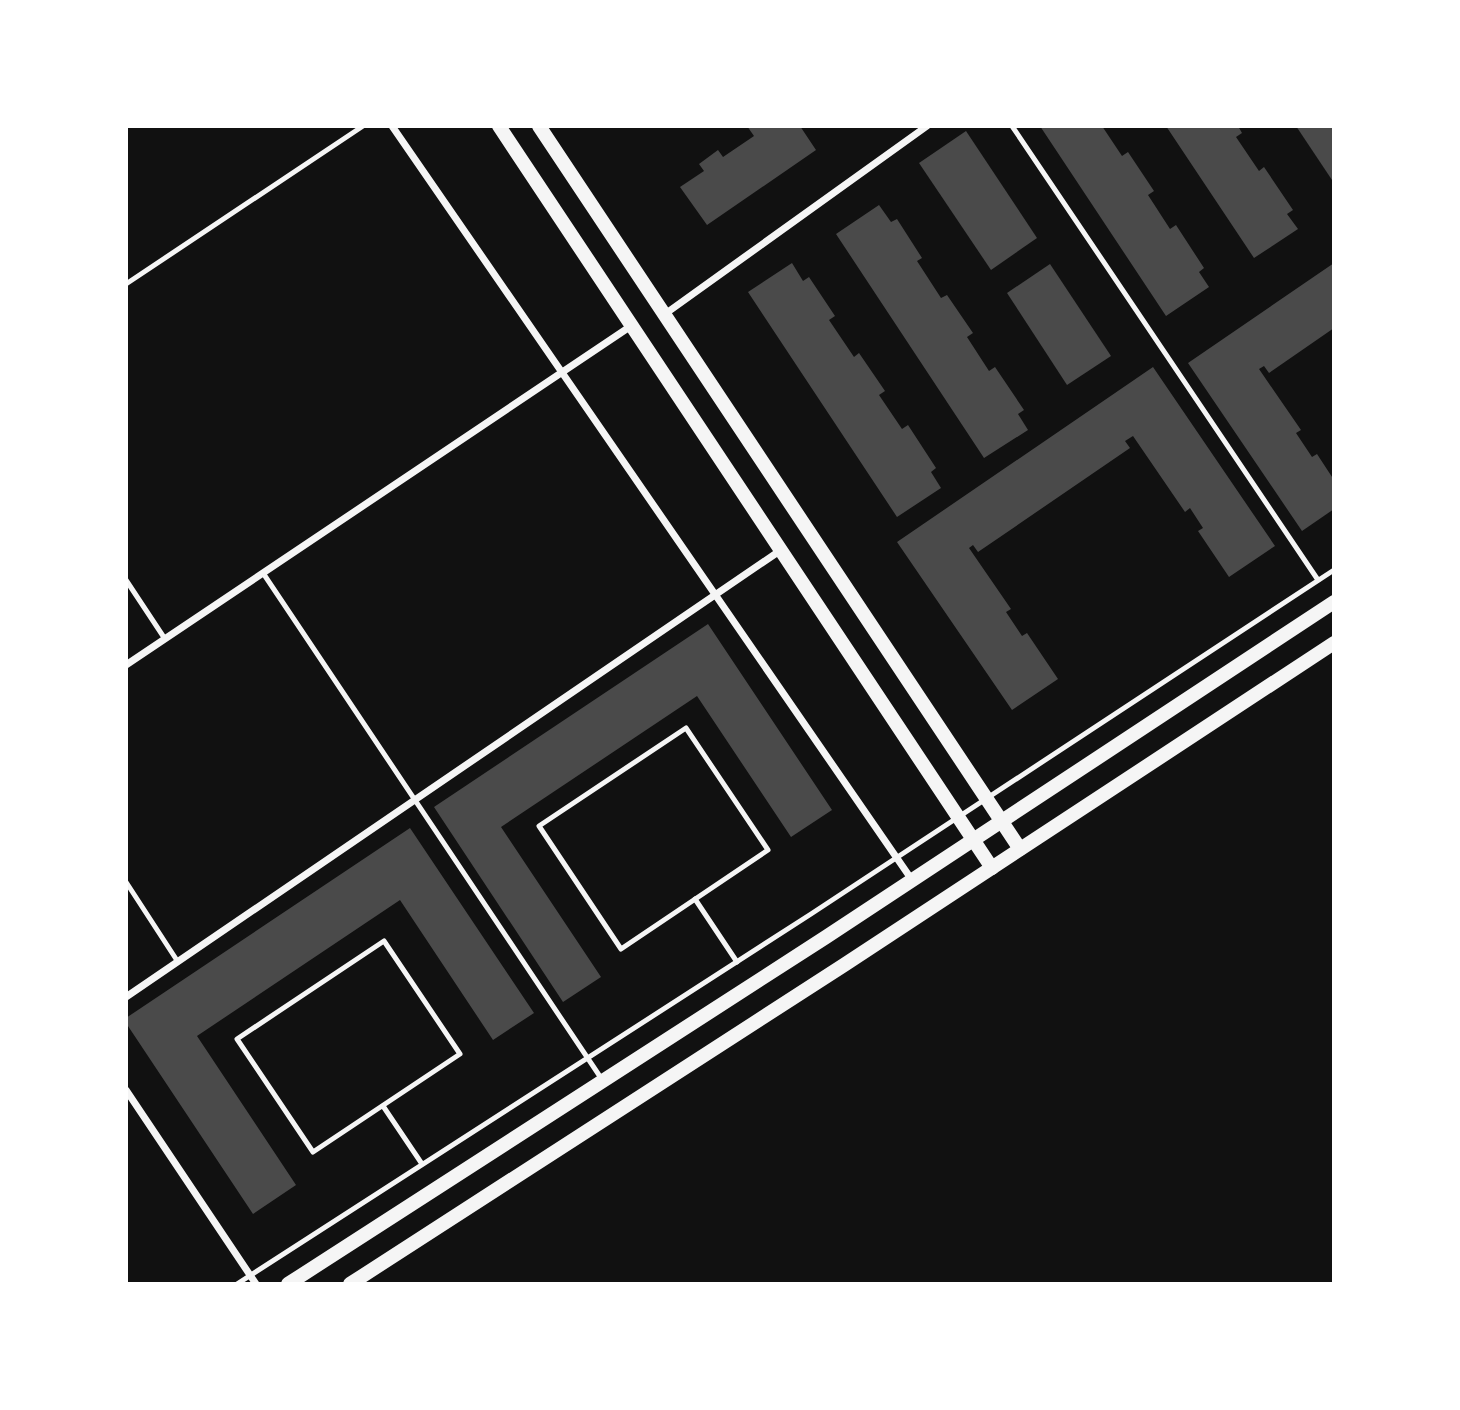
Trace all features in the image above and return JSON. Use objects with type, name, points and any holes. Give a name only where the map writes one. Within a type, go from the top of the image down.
[{"type":"main road","points":[[499,126],[992,868]]},
{"type":"main road","points":[[539,126],[1020,849]]},
{"type":"main road","points":[[288,1284],[974,840],[1334,602]]},
{"type":"main road","points":[[350,1284],[1334,643]]},
{"type":"street","points":[[391,126],[912,880]]},
{"type":"street","points":[[664,315],[927,126]]},
{"type":"street","points":[[126,665],[632,326]]},
{"type":"street","points":[[126,997],[781,550]]},
{"type":"street","points":[[126,1090],[256,1284]]},
{"type":"lane","points":[[126,284],[363,126]]},
{"type":"lane","points":[[1012,126],[1318,580]]},
{"type":"lane","points":[[237,1284],[737,962],[1334,570]]},
{"type":"lane","points":[[263,573],[603,1081]]},
{"type":"lane","points":[[126,580],[165,639]]},
{"type":"lane","points":[[686,727],[768,850],[695,899],[621,948],[539,826],[686,727]]},
{"type":"lane","points":[[126,882],[177,962]]},
{"type":"lane","points":[[695,899],[737,962]]},
{"type":"lane","points":[[384,941],[460,1054],[383,1105],[313,1153],[237,1039],[384,941]]},
{"type":"lane","points":[[383,1105],[422,1164]]},
{"type":"building","points":[[747,126],[800,126],[816,150],[707,225],[680,187],[704,171],[699,164],[718,150],[723,157],[754,136]]},
{"type":"building","points":[[1040,126],[1102,126],[1122,156],[1128,152],[1154,191],[1148,195],[1170,229],[1176,225],[1204,268],[1199,272],[1209,287],[1166,316]]},
{"type":"building","points":[[1166,126],[1238,126],[1242,133],[1236,137],[1259,171],[1264,167],[1293,210],[1287,214],[1298,229],[1254,258]]},
{"type":"building","points":[[1296,126],[1334,126],[1334,183]]},
{"type":"building","points":[[966,131],[1037,238],[991,270],[919,163]]},
{"type":"building","points":[[879,205],[891,222],[897,219],[922,258],[917,261],[941,298],[947,295],[973,333],[967,337],[989,371],[995,367],[1024,410],[1018,414],[1028,430],[984,458],[836,234]]},
{"type":"building","points":[[792,263],[803,281],[809,277],[835,316],[829,320],[854,357],[859,353],[885,391],[879,395],[902,429],[908,425],[936,468],[931,472],[941,488],[897,517],[748,292]]},
{"type":"building","points":[[1334,263],[1334,328],[1269,373],[1264,366],[1259,369],[1301,430],[1296,433],[1312,457],[1317,454],[1334,480],[1334,509],[1302,531],[1188,363]]},
{"type":"building","points":[[1050,264],[1111,356],[1067,385],[1007,293]]},
{"type":"building","points":[[1153,367],[1275,546],[1229,577],[1198,531],[1203,528],[1190,508],[1185,512],[1133,436],[1125,441],[1130,448],[978,552],[973,545],[969,548],[1011,609],[1006,612],[1022,636],[1027,633],[1058,679],[1012,710],[897,542]]},
{"type":"building","points":[[708,624],[832,810],[791,837],[697,696],[501,827],[601,977],[563,1002],[434,807]]},
{"type":"building","points":[[410,828],[534,1013],[493,1040],[400,900],[197,1036],[296,1185],[253,1214],[126,1023],[126,1018]]}]
